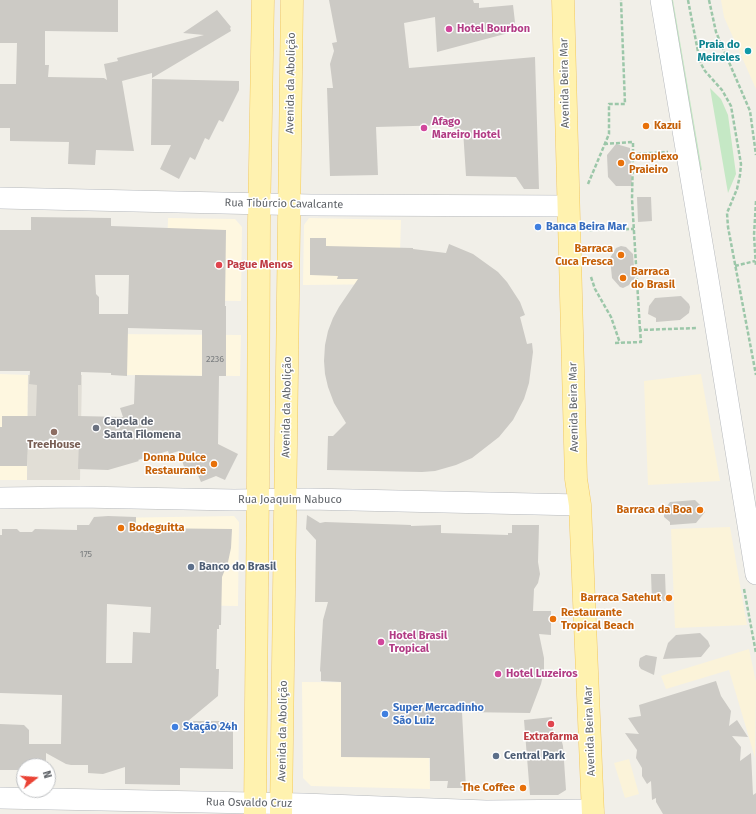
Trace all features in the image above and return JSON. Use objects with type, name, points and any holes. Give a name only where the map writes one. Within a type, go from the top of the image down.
[{"type":"main road","points":[[255,809],[263,0]]},
{"type":"main road","name":"Avenida da Abolição","points":[[282,809],[292,0]]},
{"type":"main road","name":"Avenida Beira Mar","points":[[563,0],[576,479],[580,505],[593,812]]},
{"type":"street","points":[[661,0],[710,287],[756,574]]},
{"type":"street","name":"Rua Tibúrcio Cavalcante","points":[[0,198],[289,204],[568,206]]},
{"type":"street","name":"Rua Joaquim Nabuco","points":[[0,498],[285,499],[580,505]]},
{"type":"street","name":"Rua Osvaldo Cruz","points":[[0,798],[255,809],[593,812]]},
{"type":"path","points":[[586,189],[609,134],[609,104],[625,104],[621,0]]},
{"type":"path","points":[[688,0],[700,62],[705,71],[722,90],[731,106],[741,164],[740,175],[727,213],[728,227],[756,375]]},
{"type":"path","points":[[709,0],[716,32],[750,111],[756,154]]},
{"type":"path","points":[[604,144],[633,142],[632,199],[641,342],[615,343]]},
{"type":"path","points":[[633,154],[670,152]]},
{"type":"path","points":[[756,201],[754,235],[756,267]]},
{"type":"path","points":[[582,230],[634,229]]},
{"type":"path","points":[[735,266],[755,261]]},
{"type":"path","points":[[731,275],[737,274]]},
{"type":"path","points":[[590,275],[595,289],[612,317],[620,343]]},
{"type":"path","points":[[640,330],[701,328]]},
{"type":"shaded area","points":[[168,218],[235,219],[242,227],[241,301],[166,300]]},
{"type":"shaded area","points":[[309,218],[401,220],[399,284],[303,285],[304,225]]},
{"type":"shaded area","points":[[112,334],[241,335],[240,376],[121,375]]},
{"type":"shaded area","points":[[0,374],[28,375],[27,480],[0,480]]},
{"type":"shaded area","name":"TreeHouse","points":[[28,375],[82,375],[80,480],[27,480]]},
{"type":"shaded area","points":[[234,516],[239,522],[238,606],[107,604],[108,518]]},
{"type":"shaded area","points":[[302,682],[427,683],[430,789],[311,786],[303,778]]},
{"type":"green space","points":[[667,0],[673,0],[702,170],[699,171]]},
{"type":"green space","points":[[710,88],[721,99],[728,115],[736,174],[728,193]]},
{"type":"sand","name":"Praia do Meireles","points":[[721,0],[756,0],[756,89],[724,17]]},
{"type":"sand","points":[[701,374],[720,481],[648,485],[644,381]]},
{"type":"sand","points":[[730,527],[747,625],[675,628],[671,529]]},
{"type":"sand","points":[[749,649],[756,682],[755,758],[729,670],[666,689],[661,676]]},
{"type":"sand","points":[[629,759],[639,794],[625,798],[614,763]]},
{"type":"building","points":[[0,0],[118,0],[118,32],[45,31],[45,65],[49,65],[48,77],[104,78],[107,80],[104,64],[118,61],[117,58],[204,35],[183,33],[217,10],[231,27],[231,31],[152,78],[152,73],[122,81],[134,151],[96,150],[95,165],[68,164],[69,142],[10,141],[10,128],[0,128],[0,84],[16,84],[17,43],[0,43]]},
{"type":"building","points":[[329,0],[473,0],[474,3],[479,3],[479,8],[513,5],[516,31],[437,52],[435,17],[404,23],[409,68],[535,57],[539,189],[524,189],[516,177],[466,176],[463,130],[455,129],[450,125],[376,127],[378,175],[330,176],[327,88],[333,88],[330,64],[334,51],[332,43],[337,42]]},
{"type":"building","points":[[152,79],[239,81],[239,90],[223,122],[219,120],[209,140],[205,138],[195,160],[190,157],[179,179],[160,169],[171,145],[151,145]]},
{"type":"building","points":[[616,144],[630,148],[632,186],[616,186],[608,177],[607,155]]},
{"type":"building","points":[[637,197],[651,197],[652,221],[638,222]]},
{"type":"building","points":[[31,217],[111,218],[111,226],[226,230],[226,376],[219,376],[218,444],[238,454],[225,480],[216,476],[201,482],[197,473],[186,473],[179,451],[169,454],[168,451],[108,470],[78,469],[79,442],[28,441],[27,466],[0,466],[0,427],[2,427],[2,416],[36,416],[37,385],[29,384],[30,371],[0,371],[0,230],[31,230]],"holes":[[[95,275],[129,275],[128,314],[99,314],[99,297],[96,294]],[[128,328],[202,330],[202,376],[135,375],[134,404],[120,408],[123,417],[78,416],[78,385],[81,385],[81,372],[111,373],[111,375],[127,376]]]},
{"type":"building","points":[[310,238],[326,238],[326,246],[413,248],[446,253],[449,244],[473,254],[498,272],[507,282],[520,302],[525,315],[520,317],[527,344],[532,343],[533,352],[529,383],[524,399],[513,420],[499,437],[472,458],[456,465],[435,471],[327,470],[328,436],[333,436],[346,423],[334,403],[328,387],[324,361],[325,345],[333,318],[358,279],[337,279],[338,276],[310,275]]},
{"type":"building","points":[[621,246],[626,247],[633,254],[635,280],[632,280],[629,285],[623,288],[620,287],[612,278],[610,258],[616,248]]},
{"type":"building","points":[[681,296],[690,307],[689,313],[680,320],[656,322],[656,318],[648,314],[649,306],[655,298]]},
{"type":"building","points":[[695,500],[705,512],[696,523],[670,525],[670,522],[664,517],[664,510],[670,502]]},
{"type":"building","points":[[307,515],[320,523],[411,526],[441,525],[441,533],[508,535],[508,533],[512,533],[512,525],[539,525],[538,562],[540,574],[538,583],[534,589],[533,611],[551,611],[551,635],[539,634],[544,658],[544,671],[541,684],[530,713],[462,712],[466,788],[447,788],[448,781],[430,781],[430,758],[341,757],[341,682],[321,681],[320,671],[323,620],[328,602],[315,602],[316,540],[306,529]]},
{"type":"building","points":[[108,516],[136,517],[136,528],[232,529],[231,548],[228,562],[222,577],[221,625],[219,625],[219,629],[217,629],[216,669],[219,669],[218,696],[188,721],[233,721],[233,769],[180,768],[180,785],[125,784],[125,767],[103,774],[88,773],[88,765],[66,764],[46,753],[46,758],[16,758],[16,770],[0,770],[0,724],[24,725],[29,730],[29,744],[61,744],[62,695],[0,693],[0,535],[2,535],[2,529],[17,529],[20,532],[32,532],[35,529],[77,530],[77,525],[89,525],[94,517]],"holes":[[[107,604],[151,607],[150,633],[133,632],[132,663],[106,663]]]},
{"type":"building","points":[[651,574],[665,574],[666,601],[652,602]]},
{"type":"building","points":[[700,633],[708,641],[710,646],[701,657],[663,659],[668,643],[676,635]]},
{"type":"building","points":[[646,655],[657,657],[654,675],[641,669],[639,666],[640,658]]},
{"type":"building","points":[[716,681],[721,696],[731,711],[729,726],[737,720],[748,737],[732,736],[741,747],[740,761],[751,753],[753,795],[756,793],[756,814],[663,814],[656,802],[656,798],[652,800],[651,781],[647,784],[642,776],[642,768],[636,758],[637,750],[625,733],[639,734],[628,718],[641,716],[639,705]]},
{"type":"building","points":[[552,717],[553,731],[560,734],[563,746],[566,790],[558,795],[530,795],[524,720]]},
{"type":"place","name":"Hotel Bourbon","points":[[449,29]]},
{"type":"place","name":"Praia do Meireles","points":[[748,51]]},
{"type":"place","name":"Kazui","points":[[646,126]]},
{"type":"place","name":"Afago Mareiro Hotel","points":[[424,128]]},
{"type":"place","name":"Complexo Praieiro","points":[[621,163]]},
{"type":"place","name":"Banca Beira Mar","points":[[538,227]]},
{"type":"place","name":"Barraca Cuca Fresca","points":[[621,255]]},
{"type":"place","name":"Pague Menos","points":[[219,265]]},
{"type":"place","name":"Barraca do Brasil","points":[[623,278]]},
{"type":"place","name":"Capela de Santa Filomena","points":[[96,428]]},
{"type":"place","name":"TreeHouse","points":[[54,432]]},
{"type":"place","name":"Donna Dulce Restaurante","points":[[214,464]]},
{"type":"place","name":"Barraca da Boa","points":[[700,510]]},
{"type":"place","name":"Bodeguitta","points":[[121,528]]},
{"type":"place","name":"Banco do Brasil","points":[[191,567]]},
{"type":"place","name":"Barraca Satehut","points":[[669,598]]},
{"type":"place","name":"Restaurante Tropical Beach","points":[[553,619]]},
{"type":"place","name":"Hotel Brasil Tropical","points":[[381,642]]},
{"type":"place","name":"Hotel Luzeiros","points":[[498,674]]},
{"type":"place","name":"Super Mercadinho São Luiz","points":[[385,714]]},
{"type":"place","name":"Extrafarma","points":[[551,724]]},
{"type":"place","name":"Stação 24h","points":[[175,727]]},
{"type":"place","name":"Central Park","points":[[496,756]]},
{"type":"place","name":"The Coffee","points":[[523,788]]}]
